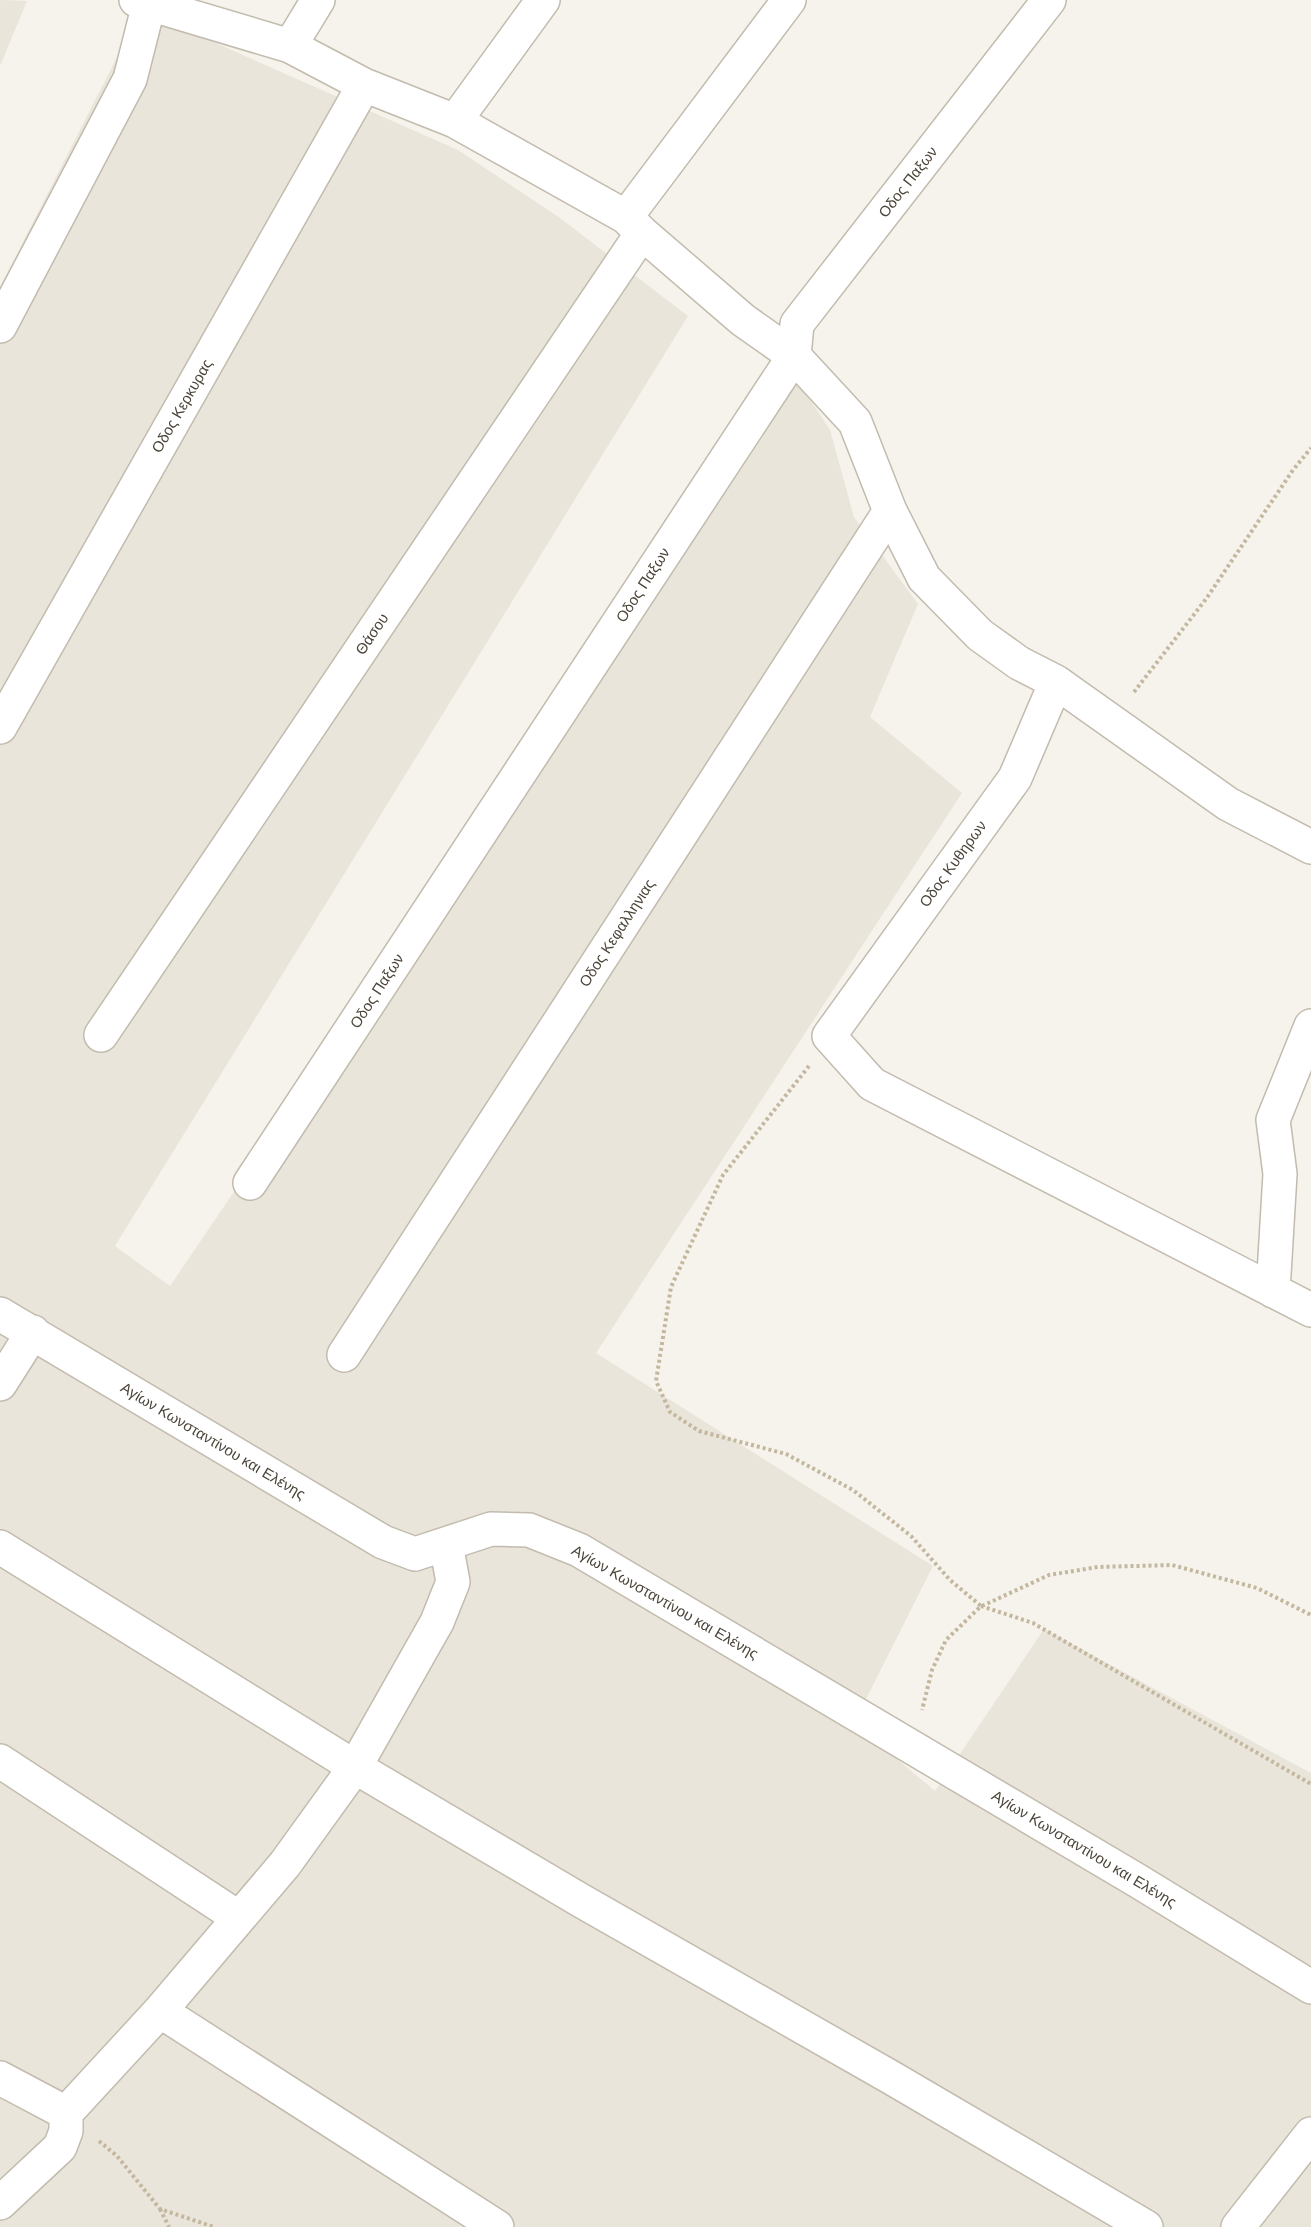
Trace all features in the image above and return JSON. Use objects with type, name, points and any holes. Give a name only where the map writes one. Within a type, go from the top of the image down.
[{"type":"street","points":[[290,46],[318,0]]},
{"type":"street","points":[[455,121],[543,0]]},
{"type":"street","name":"Θάσου","points":[[101,1035],[634,225],[789,0]]},
{"type":"street","name":"Οδος Παξων","points":[[250,1183],[794,356],[797,324],[1049,0]]},
{"type":"street","points":[[0,326],[130,78],[143,2],[290,46],[364,85],[455,121],[634,225],[743,320],[794,356],[855,422],[890,511],[924,578],[980,635],[1019,663],[1056,682],[1228,804],[1311,847]]},
{"type":"street","name":"Οδος Κερκυρας","points":[[0,727],[364,85]]},
{"type":"street","name":"Οδος Κεφαλληνιας","points":[[344,1355],[890,511]]},
{"type":"street","name":"Οδος Κυθηρων","points":[[830,1036],[1015,778],[1056,682]]},
{"type":"street","points":[[1273,1291],[1280,1173],[1273,1120],[1311,1026]]},
{"type":"street","points":[[830,1036],[872,1084],[1311,1310]]},
{"type":"street","name":"Αγίων Κωνσταντίνου και Ελένης","points":[[0,1314],[383,1542],[415,1554],[490,1528],[529,1530],[579,1550],[1128,1875],[1311,1987]]},
{"type":"street","points":[[0,1384],[33,1332]]},
{"type":"street","points":[[0,2203],[60,2147],[66,2131],[66,2113],[160,2011],[285,1864],[355,1767],[437,1622],[453,1582],[446,1544]]},
{"type":"street","points":[[0,1547],[355,1767],[580,1900],[892,2078],[1146,2227]]},
{"type":"street","points":[[0,1761],[239,1918]]},
{"type":"street","points":[[160,2011],[497,2227]]},
{"type":"street","points":[[0,2078],[66,2113]]},
{"type":"street","points":[[1238,2227],[1311,2134]]},
{"type":"path","points":[[1112,721],[1206,599],[1311,448]]},
{"type":"path","points":[[1305,455],[1311,455]]},
{"type":"path","points":[[830,1036],[801,1077],[723,1175],[671,1287],[656,1381],[670,1412],[699,1431],[786,1454],[853,1491],[911,1536],[950,1580],[981,1606],[1033,1623],[1311,1784]]},
{"type":"path","points":[[913,1747],[932,1670],[946,1640],[981,1606],[1049,1575],[1098,1567],[1172,1565],[1257,1588],[1311,1615]]},
{"type":"path","points":[[66,2113],[117,2156],[160,2210],[169,2227]]},
{"type":"path","points":[[160,2210],[214,2227]]},
{"type":"shaded area","points":[[0,0],[27,1],[0,66]]},
{"type":"shaded area","points":[[141,10],[458,150],[560,218],[688,316],[115,1246],[170,1286],[791,371],[830,430],[854,517],[918,604],[870,717],[962,793],[596,1353],[933,1566],[854,1723],[935,1791],[1044,1629],[1311,1773],[1311,2227],[0,2227],[0,287]]}]
